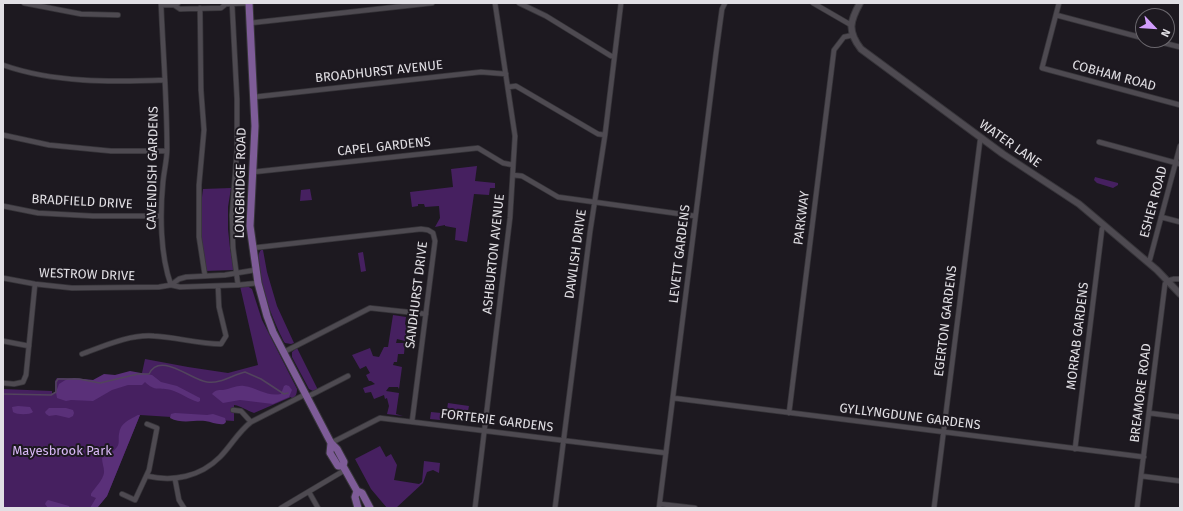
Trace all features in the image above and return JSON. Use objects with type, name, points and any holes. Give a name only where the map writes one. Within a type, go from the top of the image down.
[{"type":"main road","name":"LONGBRIDGE ROAD","points":[[249,3],[255,126],[250,226],[258,283],[266,316],[331,443],[337,449],[344,462],[344,468],[357,491],[362,493],[370,508]]},
{"type":"main road","name":"LONGBRIDGE ROAD","points":[[357,491],[355,497],[358,508]]},
{"type":"street","points":[[24,3],[81,14],[118,15]]},
{"type":"street","points":[[161,4],[176,4],[180,9],[221,8],[225,3],[249,3]]},
{"type":"street","points":[[232,3],[237,98],[237,150],[232,215],[233,248],[238,285]]},
{"type":"street","points":[[250,23],[432,3]]},
{"type":"street","name":"ASHBURTON AVENUE","points":[[475,508],[510,218],[515,136],[495,3]]},
{"type":"street","points":[[519,3],[546,16],[611,56],[614,56]]},
{"type":"street","name":"DAWLISH DRIVE","points":[[555,508],[605,135],[621,3]]},
{"type":"street","name":"LEVETT GARDENS","points":[[660,506],[695,216],[722,10],[725,3]]},
{"type":"street","points":[[813,3],[851,25],[852,19],[860,3]]},
{"type":"street","points":[[1059,3],[1056,15],[1135,36]]},
{"type":"street","name":"CAVENDISH GARDENS","points":[[161,4],[167,151],[161,216],[166,264],[171,284]]},
{"type":"street","points":[[200,8],[201,90],[204,130],[198,185],[199,238],[205,276]]},
{"type":"street","name":"COBHAM ROAD","points":[[1056,15],[1042,68],[1180,105]]},
{"type":"street","name":"WATER LANE","points":[[851,25],[856,43],[861,49],[982,138],[1079,204],[1148,262],[1180,294]]},
{"type":"street","name":"PARKWAY","points":[[789,413],[834,50],[844,37],[853,35]]},
{"type":"street","points":[[3,65],[59,78],[132,81],[165,80]]},
{"type":"street","name":"BROADHURST AVENUE","points":[[254,97],[481,72],[506,74]]},
{"type":"street","points":[[508,87],[516,86],[598,134],[605,135]]},
{"type":"street","points":[[3,135],[48,145],[111,151],[167,151]]},
{"type":"street","name":"EGERTON GARDENS","points":[[934,508],[980,141],[982,138]]},
{"type":"street","points":[[1099,142],[1178,163]]},
{"type":"street","name":"ESHER ROAD","points":[[1148,262],[1178,163],[1180,146]]},
{"type":"street","name":"CAPEL GARDENS","points":[[253,172],[478,148],[503,163],[513,165]]},
{"type":"street","points":[[512,175],[522,176],[558,197],[695,216]]},
{"type":"street","name":"BRADFIELD DRIVE","points":[[3,206],[38,213],[93,216],[161,216]]},
{"type":"street","points":[[1161,217],[1180,222]]},
{"type":"street","name":"MORRAB GARDENS","points":[[1075,449],[1102,229],[1105,226]]},
{"type":"street","name":"SANDHURST DRIVE","points":[[252,248],[422,229],[428,230],[433,234],[435,241],[412,422]]},
{"type":"street","name":"WESTROW DRIVE","points":[[3,278],[35,284],[72,288],[129,288],[159,287],[171,284],[179,279],[255,270]]},
{"type":"street","points":[[1167,281],[1180,279]]},
{"type":"street","name":"BREAMORE ROAD","points":[[1138,508],[1164,294],[1167,281]]},
{"type":"street","name":"WESTROW DRIVE","points":[[171,284],[180,287],[258,283]]},
{"type":"street","points":[[3,383],[14,384],[23,382],[26,375],[35,284]]},
{"type":"street","points":[[82,354],[122,340],[153,335],[209,344],[221,344],[226,336],[219,307],[218,286]]},
{"type":"street","points":[[284,352],[370,308],[426,314]]},
{"type":"street","points":[[3,341],[29,346]]},
{"type":"street","points":[[147,476],[175,479],[207,468],[220,458],[240,432],[251,422],[348,376]]},
{"type":"street","name":"GYLLYNGDUNE GARDENS","points":[[673,398],[1144,457]]},
{"type":"street","points":[[234,410],[240,411],[251,422]]},
{"type":"street","points":[[1149,413],[1180,417]]},
{"type":"street","name":"FORTERIE GARDENS","points":[[331,443],[378,418],[666,453]]},
{"type":"street","points":[[122,494],[135,500],[147,476],[157,428],[147,424]]},
{"type":"street","points":[[281,508],[309,492],[344,468]]},
{"type":"street","points":[[1141,476],[1180,481]]},
{"type":"street","points":[[175,479],[179,500],[184,508]]},
{"type":"street","points":[[309,492],[318,508]]},
{"type":"street","points":[[660,506],[695,508]]},
{"type":"green space","points":[[477,166],[475,181],[495,183],[495,188],[490,188],[489,195],[474,194],[467,242],[455,240],[456,228],[445,225],[435,227],[440,218],[439,206],[425,207],[424,204],[418,204],[418,206],[412,207],[410,192],[453,187],[451,169]]},
{"type":"green space","points":[[1095,177],[1118,183],[1118,185],[1113,188],[1097,183],[1094,180]]},
{"type":"green space","points":[[231,188],[228,207],[228,229],[234,270],[205,271],[200,235],[200,199],[202,197],[203,189]]},
{"type":"green space","points":[[310,189],[312,200],[300,201],[301,190]]},
{"type":"green space","points":[[261,250],[263,250],[267,272],[277,306],[294,343],[285,343],[265,296],[258,268],[258,257]]},
{"type":"green space","points":[[363,252],[366,271],[361,272],[358,253]]},
{"type":"green space","name":"Mayesbrook Park","points":[[240,286],[247,286],[252,289],[262,320],[297,389],[292,399],[291,397],[254,413],[240,406],[234,405],[234,421],[140,415],[107,496],[97,508],[3,508],[3,389],[52,391],[52,394],[55,392],[55,381],[57,378],[90,381],[142,373],[145,359],[228,373],[258,365]]},
{"type":"green space","points":[[393,315],[406,317],[405,324],[407,328],[405,341],[397,339],[396,343],[405,343],[404,354],[398,354],[397,362],[394,362],[393,365],[402,367],[399,389],[398,387],[389,387],[386,391],[399,393],[396,414],[403,416],[387,414],[389,406],[387,398],[385,399],[384,395],[374,399],[371,392],[365,393],[363,388],[375,384],[369,381],[366,375],[370,373],[366,366],[360,369],[352,355],[370,348],[373,356],[379,357],[384,347],[388,347]]},
{"type":"green space","points":[[297,348],[318,390],[313,391],[309,389],[292,357],[292,352]]},
{"type":"green space","points":[[448,403],[469,406],[467,416],[446,415]]},
{"type":"green space","points":[[431,412],[441,413],[440,420],[430,419]]},
{"type":"green space","points":[[380,446],[386,457],[391,454],[397,465],[394,480],[419,484],[422,482],[424,461],[440,463],[439,473],[433,470],[427,472],[423,483],[396,508],[387,508],[371,489],[355,459]]},
{"type":"shaded area","points":[[130,371],[152,375],[161,382],[177,386],[200,398],[200,401],[194,401],[171,390],[152,387],[145,382],[142,385],[128,385],[112,390],[93,401],[66,401],[57,398],[56,392],[59,384],[67,379],[74,378],[93,380],[104,374],[115,375]]},
{"type":"shaded area","points":[[286,385],[292,390],[289,397],[273,404],[240,400],[223,403],[212,394],[217,390],[241,386],[276,395],[281,394],[284,386]]},
{"type":"shaded area","points":[[12,407],[30,407],[33,412],[29,414],[17,414],[13,412]]},
{"type":"shaded area","points":[[49,408],[66,408],[73,410],[74,413],[73,416],[69,418],[56,415],[49,416],[45,412]]},
{"type":"shaded area","points":[[171,414],[213,414],[225,418],[226,422],[224,424],[217,424],[205,421],[179,421],[170,418]]},
{"type":"shaded area","points":[[140,415],[107,496],[97,508],[90,508],[96,498],[91,496],[91,494],[104,474],[102,458],[117,447],[120,430],[123,424]]},
{"type":"shaded area","points":[[48,500],[69,506],[70,508],[48,508],[45,504]]},
{"type":"waterway","points":[[3,394],[51,395],[56,392],[56,382],[58,379],[79,379],[100,383],[138,374],[149,374],[154,368],[160,365],[168,366],[207,382],[222,381],[245,372],[261,379],[284,394],[288,393]]}]
